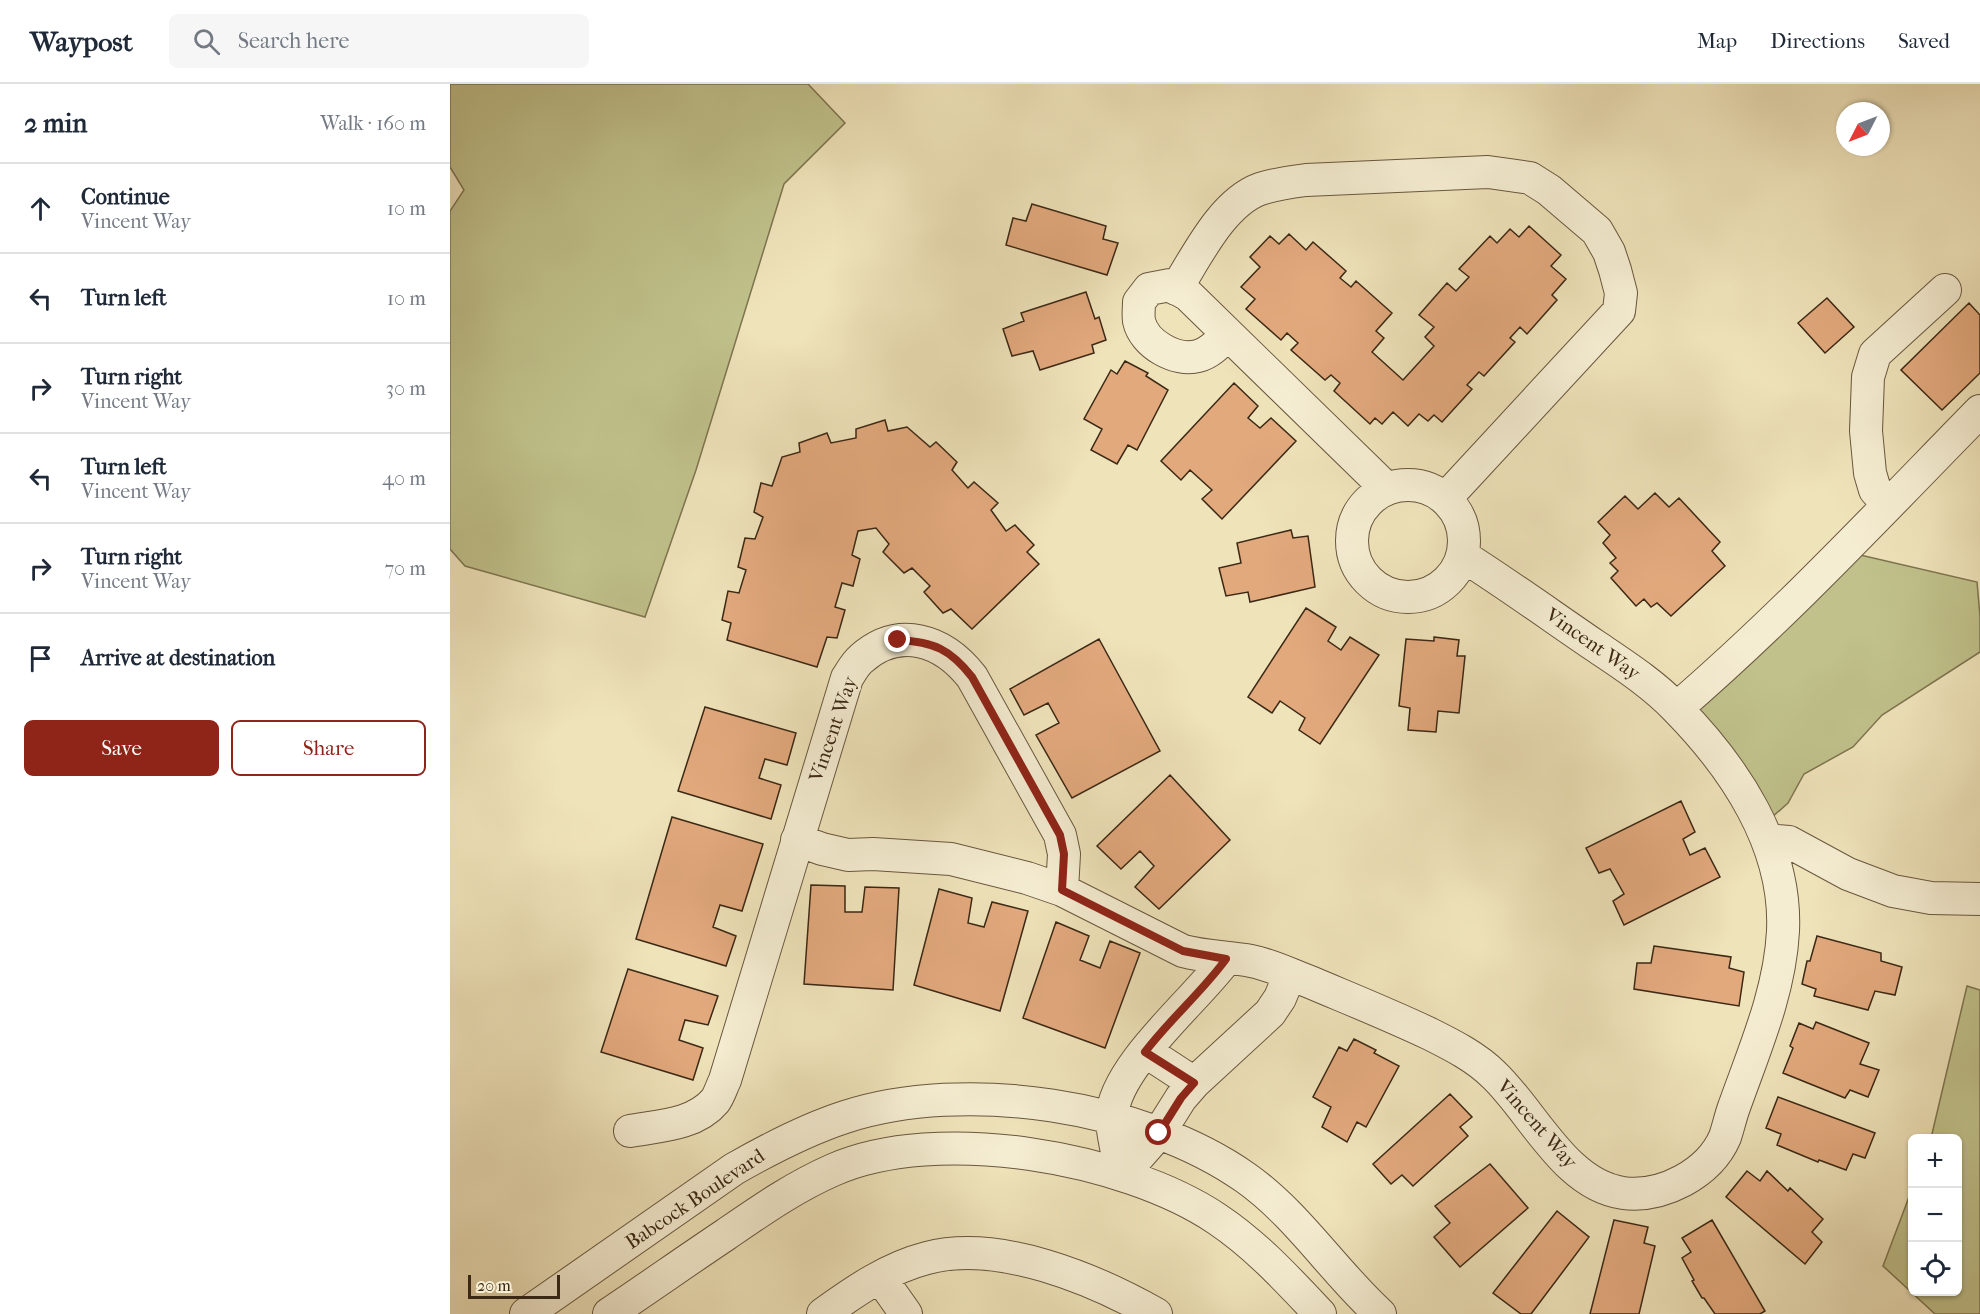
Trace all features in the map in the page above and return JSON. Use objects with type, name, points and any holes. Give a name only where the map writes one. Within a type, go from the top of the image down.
[{"type":"street","points":[[1176,289],[1222,218],[1258,190],[1282,183],[1488,172],[1530,178],[1549,190],[1597,231],[1609,252],[1621,293],[1619,311],[1445,499]]},
{"type":"street","points":[[1228,334],[1209,351],[1197,357],[1183,357],[1149,340],[1139,322],[1139,302],[1149,289],[1170,285],[1188,295],[1387,489]]},
{"type":"street","points":[[1888,504],[1875,490],[1870,473],[1866,431],[1868,377],[1875,354],[1945,290]]},
{"type":"street","points":[[1677,708],[1719,672],[1980,411]]},
{"type":"street","points":[[1415,485],[1434,491],[1445,499],[1460,518],[1464,537],[1463,556],[1455,573],[1443,586],[1427,595],[1409,598],[1391,596],[1374,587],[1361,574],[1353,558],[1351,539],[1354,521],[1364,505],[1378,492],[1396,486],[1415,485]]},
{"type":"street","name":"Vincent Way","points":[[797,840],[848,855],[882,854],[951,859],[1027,878],[1062,890],[1183,951],[1251,961],[1290,974],[1390,1014],[1472,1058],[1492,1073],[1517,1099],[1559,1154],[1586,1179],[1603,1188],[1621,1193],[1652,1192],[1668,1187],[1694,1173],[1716,1151],[1724,1137],[1766,1017],[1780,956],[1783,925],[1779,879],[1767,840],[1752,808],[1736,782],[1677,708],[1638,675],[1463,556]]},
{"type":"street","name":"Vincent Way","points":[[630,1131],[671,1124],[696,1116],[715,1101],[725,1080],[847,678],[859,660],[880,646],[898,640],[922,641],[942,649],[958,660],[972,677],[1060,835],[1064,854],[1062,890]]},
{"type":"street","points":[[1767,840],[1789,842],[1848,874],[1893,891],[1930,898],[1980,900]]},
{"type":"street","points":[[1122,1175],[1112,1118],[1116,1097],[1127,1077],[1159,1034],[1211,979],[1226,959]]},
{"type":"street","points":[[1122,1175],[1159,1133],[1181,1098],[1194,1083],[1270,1013],[1280,998],[1290,974]]},
{"type":"street","points":[[1145,1052],[1194,1083]]},
{"type":"street","name":"Babcock Boulevard","points":[[526,1314],[734,1169],[803,1132],[846,1116],[893,1105],[942,1099],[1042,1104],[1112,1118],[1159,1133],[1194,1148],[1247,1179],[1279,1207],[1380,1314]]},
{"type":"street","points":[[609,1314],[795,1188],[835,1169],[866,1159],[904,1151],[945,1149],[983,1150],[1078,1162],[1122,1175],[1183,1200],[1215,1217],[1243,1238],[1266,1258],[1320,1314]]},
{"type":"street","points":[[823,1314],[861,1286],[880,1277],[927,1258],[969,1253],[1014,1258],[1082,1277],[1156,1314]]},
{"type":"street","points":[[880,1277],[906,1314]]},
{"type":"green space","points":[[450,84],[808,84],[845,123],[784,184],[696,470],[645,617],[465,566],[450,549],[450,211],[464,190],[450,167]]},
{"type":"green space","points":[[1843,551],[1977,582],[1980,652],[1882,715],[1853,747],[1804,774],[1788,803],[1761,827],[1677,708]]},
{"type":"green space","points":[[1967,986],[1980,990],[1980,1314],[1935,1314],[1916,1296],[1962,1296],[1962,1134],[1932,1134]]},
{"type":"green space","points":[[1908,1200],[1908,1289],[1883,1266]]},
{"type":"building","points":[[1032,204],[1106,226],[1103,239],[1118,243],[1107,275],[1006,245],[1013,218],[1026,221]]},
{"type":"building","points":[[1529,226],[1561,255],[1551,266],[1566,279],[1552,295],[1557,300],[1527,334],[1520,327],[1510,338],[1515,342],[1484,376],[1479,372],[1467,385],[1472,389],[1442,422],[1434,415],[1428,421],[1419,414],[1408,426],[1393,412],[1382,424],[1375,418],[1370,424],[1334,391],[1340,383],[1331,375],[1325,380],[1291,350],[1298,343],[1287,333],[1281,340],[1246,309],[1255,299],[1241,287],[1260,267],[1250,257],[1270,236],[1279,244],[1289,234],[1306,250],[1313,242],[1346,271],[1340,278],[1351,287],[1356,281],[1392,313],[1376,331],[1384,338],[1372,352],[1403,380],[1434,346],[1425,337],[1434,327],[1419,315],[1447,283],[1456,291],[1469,277],[1459,269],[1490,236],[1497,243],[1510,229],[1519,237]]},
{"type":"building","points":[[1086,292],[1095,319],[1099,317],[1106,340],[1092,345],[1094,353],[1040,370],[1033,351],[1012,356],[1003,329],[1024,321],[1021,313]]},
{"type":"building","points":[[1827,298],[1854,327],[1825,353],[1798,323]]},
{"type":"building","points":[[1969,303],[1980,315],[1980,373],[1942,410],[1901,370]]},
{"type":"building","points":[[1125,361],[1148,373],[1146,376],[1168,390],[1137,450],[1128,445],[1117,464],[1091,450],[1102,429],[1084,419],[1111,370],[1117,374]]},
{"type":"building","points":[[1234,383],[1258,406],[1248,418],[1260,428],[1271,418],[1296,441],[1222,519],[1202,499],[1212,490],[1190,470],[1181,480],[1161,461]]},
{"type":"building","points":[[885,420],[888,431],[907,427],[930,447],[936,442],[957,462],[952,470],[968,488],[974,482],[998,503],[991,510],[1006,531],[1015,525],[1034,545],[1027,552],[1039,564],[972,629],[951,609],[943,613],[924,592],[930,586],[912,568],[904,573],[883,552],[889,544],[876,528],[858,531],[852,555],[860,559],[853,586],[842,583],[835,607],[845,610],[837,638],[827,637],[817,667],[727,640],[731,623],[722,620],[728,591],[739,593],[746,570],[738,567],[745,538],[755,539],[763,517],[754,512],[761,483],[772,486],[782,457],[800,452],[799,443],[827,433],[831,443],[856,438],[856,429]]},
{"type":"building","points":[[1655,493],[1669,507],[1679,498],[1720,542],[1712,551],[1725,566],[1671,616],[1657,603],[1651,607],[1644,599],[1636,606],[1611,578],[1618,571],[1610,563],[1616,558],[1603,543],[1610,535],[1598,522],[1625,496],[1638,509]]},
{"type":"building","points":[[1291,530],[1293,538],[1308,536],[1315,587],[1250,602],[1248,592],[1226,596],[1219,568],[1241,563],[1237,543]]},
{"type":"building","points":[[1306,608],[1336,627],[1328,641],[1341,650],[1350,637],[1379,655],[1320,744],[1299,730],[1305,718],[1280,701],[1272,713],[1248,697]]},
{"type":"building","points":[[1434,637],[1459,640],[1457,656],[1465,656],[1459,713],[1438,711],[1436,732],[1408,730],[1410,708],[1399,706],[1406,639],[1434,641]]},
{"type":"building","points":[[1099,639],[1160,751],[1072,798],[1036,735],[1059,723],[1048,703],[1024,715],[1010,689]]},
{"type":"building","points":[[705,707],[796,733],[787,765],[765,759],[759,778],[781,785],[771,819],[678,791]]},
{"type":"building","points":[[1170,775],[1230,840],[1159,909],[1135,887],[1154,866],[1140,851],[1121,869],[1097,846]]},
{"type":"building","points":[[1681,801],[1695,832],[1683,839],[1690,855],[1705,848],[1720,877],[1624,925],[1613,901],[1624,894],[1610,869],[1599,873],[1586,848]]},
{"type":"building","points":[[672,817],[763,844],[742,911],[720,905],[713,927],[736,936],[726,966],[636,939]]},
{"type":"building","points":[[811,885],[845,886],[845,912],[862,912],[865,887],[899,888],[893,990],[804,984]]},
{"type":"building","points":[[939,889],[972,898],[968,923],[984,927],[992,902],[1028,911],[1000,1011],[914,985]]},
{"type":"building","points":[[1056,922],[1089,936],[1080,960],[1100,968],[1110,941],[1140,953],[1105,1048],[1023,1018]]},
{"type":"building","points":[[1817,936],[1881,953],[1881,961],[1902,967],[1895,995],[1875,991],[1868,1010],[1814,996],[1816,989],[1802,984],[1807,961],[1810,961]]},
{"type":"building","points":[[1654,946],[1731,957],[1729,968],[1744,972],[1739,1006],[1634,989],[1637,963],[1651,963]]},
{"type":"building","points":[[628,969],[718,996],[708,1025],[685,1020],[679,1040],[703,1048],[693,1080],[601,1052]]},
{"type":"building","points":[[1816,1022],[1869,1043],[1860,1064],[1879,1070],[1868,1097],[1850,1090],[1845,1098],[1783,1073],[1793,1048],[1790,1046],[1799,1023],[1813,1029]]},
{"type":"building","points":[[1354,1039],[1376,1050],[1374,1053],[1399,1066],[1366,1127],[1357,1122],[1347,1142],[1322,1127],[1331,1107],[1313,1097],[1339,1047],[1347,1051]]},
{"type":"building","points":[[1450,1094],[1472,1117],[1460,1127],[1468,1136],[1413,1186],[1402,1175],[1391,1184],[1373,1164]]},
{"type":"building","points":[[1778,1097],[1875,1133],[1865,1158],[1853,1154],[1846,1170],[1819,1160],[1818,1162],[1777,1145],[1781,1134],[1766,1128]]},
{"type":"building","points":[[1490,1164],[1528,1208],[1460,1267],[1434,1237],[1450,1223],[1435,1206]]},
{"type":"building","points":[[1747,1171],[1760,1181],[1767,1171],[1788,1191],[1790,1188],[1823,1219],[1812,1232],[1822,1242],[1805,1264],[1726,1197]]},
{"type":"building","points":[[1557,1211],[1589,1237],[1531,1314],[1521,1314],[1493,1293]]},
{"type":"building","points":[[1614,1220],[1648,1227],[1644,1243],[1655,1246],[1639,1314],[1590,1314]]},
{"type":"building","points":[[1712,1220],[1765,1311],[1760,1314],[1715,1314],[1692,1281],[1694,1280],[1682,1258],[1691,1252],[1682,1238]]},
{"type":"route","points":[[898,640],[922,641],[942,649],[958,660],[972,677],[1060,835],[1064,854],[1062,890],[1183,951],[1226,959],[1211,979],[1176,1015],[1145,1052],[1194,1083],[1181,1098],[1159,1133]]}]
